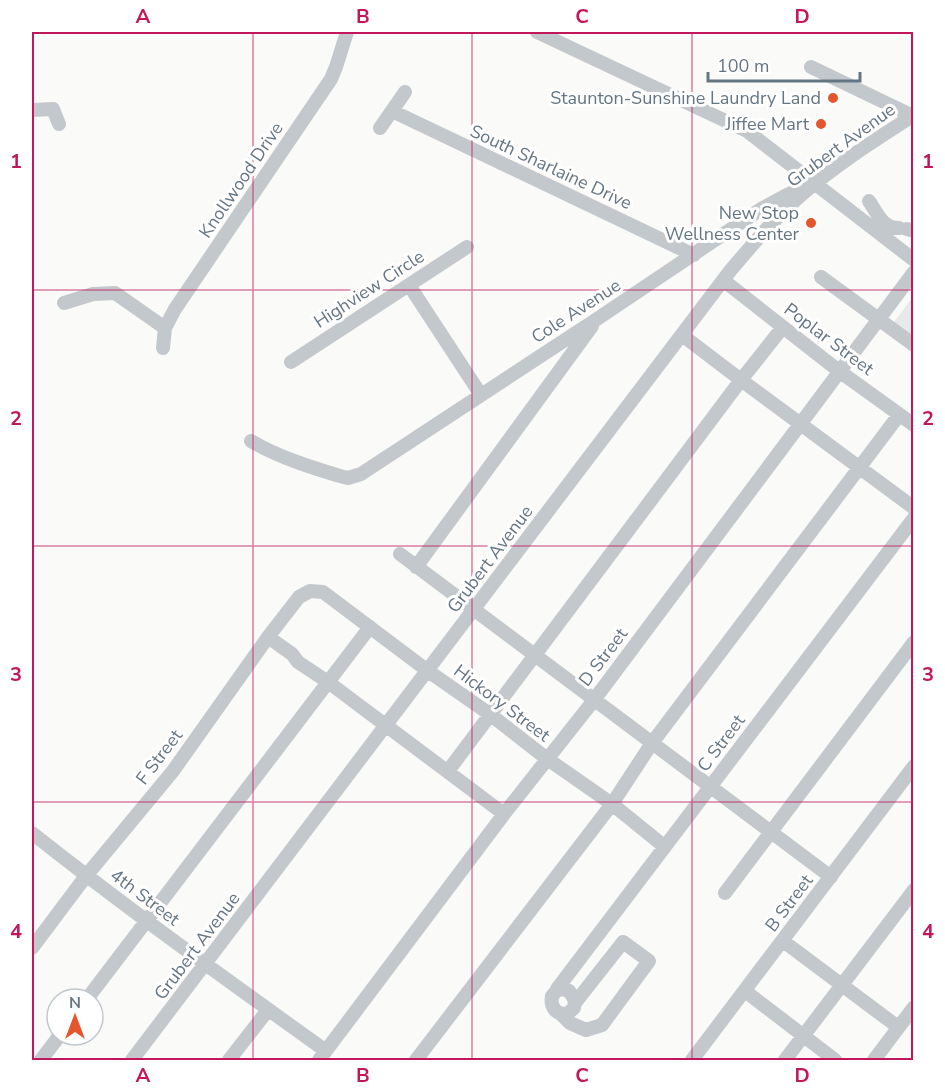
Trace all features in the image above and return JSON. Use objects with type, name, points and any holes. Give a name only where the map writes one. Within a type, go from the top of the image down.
[{"type":"street","name":"Knollwood Drive","points":[[163,348],[165,328],[175,309],[327,85],[336,67],[347,32]]},
{"type":"street","points":[[537,32],[740,127],[914,260]]},
{"type":"street","points":[[811,67],[913,116]]},
{"type":"street","points":[[380,128],[405,92]]},
{"type":"street","points":[[32,110],[53,109],[59,124]]},
{"type":"street","name":"South Sharlaine Drive","points":[[392,111],[694,255]]},
{"type":"street","name":"Grubert Avenue","points":[[132,1060],[723,280],[773,222],[813,184],[913,116]]},
{"type":"street","name":"Cole Avenue","points":[[251,441],[265,450],[340,476],[348,478],[361,474],[774,201],[813,184]]},
{"type":"street","points":[[869,201],[885,225],[891,229],[907,229]]},
{"type":"street","name":"Highview Circle","points":[[291,362],[467,247]]},
{"type":"street","name":"D Street","points":[[322,1056],[546,758],[594,700],[914,272]]},
{"type":"street","points":[[821,277],[914,345]]},
{"type":"street","name":"Poplar Street","points":[[723,280],[839,371],[914,425]]},
{"type":"street","points":[[409,285],[481,395]]},
{"type":"street","points":[[64,303],[93,294],[115,293],[165,328]]},
{"type":"street","points":[[416,567],[597,319]]},
{"type":"street","points":[[448,771],[783,327]]},
{"type":"street","points":[[682,335],[914,508]]},
{"type":"street","points":[[416,1060],[612,804],[652,744],[899,415]]},
{"type":"street","name":"C Street","points":[[557,989],[914,518]]},
{"type":"street","points":[[400,554],[831,877]]},
{"type":"street","name":"Hickory Street","points":[[316,590],[323,591],[546,758],[612,804],[665,847]]},
{"type":"street","name":"F Street","points":[[32,948],[86,876],[173,771],[299,597],[306,592],[316,590]]},
{"type":"street","points":[[96,987],[370,627]]},
{"type":"street","points":[[268,637],[292,654],[298,662],[504,814]]},
{"type":"street","points":[[725,893],[914,642]]},
{"type":"street","name":"B Street","points":[[692,1060],[914,765]]},
{"type":"street","name":"4th Street","points":[[32,833],[86,876],[268,1010],[322,1056]]},
{"type":"street","points":[[785,1060],[914,890]]},
{"type":"street","points":[[575,1003],[571,992],[566,989],[557,989],[551,1001],[554,1009],[570,1023],[586,1030],[603,1025],[649,961],[604,928]]},
{"type":"street","points":[[783,941],[898,1027]]},
{"type":"street","points":[[561,1014],[572,1011],[575,1003],[623,942]]},
{"type":"street","points":[[745,991],[835,1060]]},
{"type":"street","points":[[874,1060],[914,1007]]},
{"type":"street","points":[[229,1060],[268,1010]]},
{"type":"street","points":[[40,1060],[50,1047]]},
{"type":"shaded area","points":[[913,297],[913,342],[891,326]]},
{"type":"place","name":"Staunton-Sunshine Laundry Land","points":[[833,98]]},
{"type":"place","name":"Jiffee Mart","points":[[821,124]]},
{"type":"place","name":"New Stop Wellness Center","points":[[811,223]]}]
